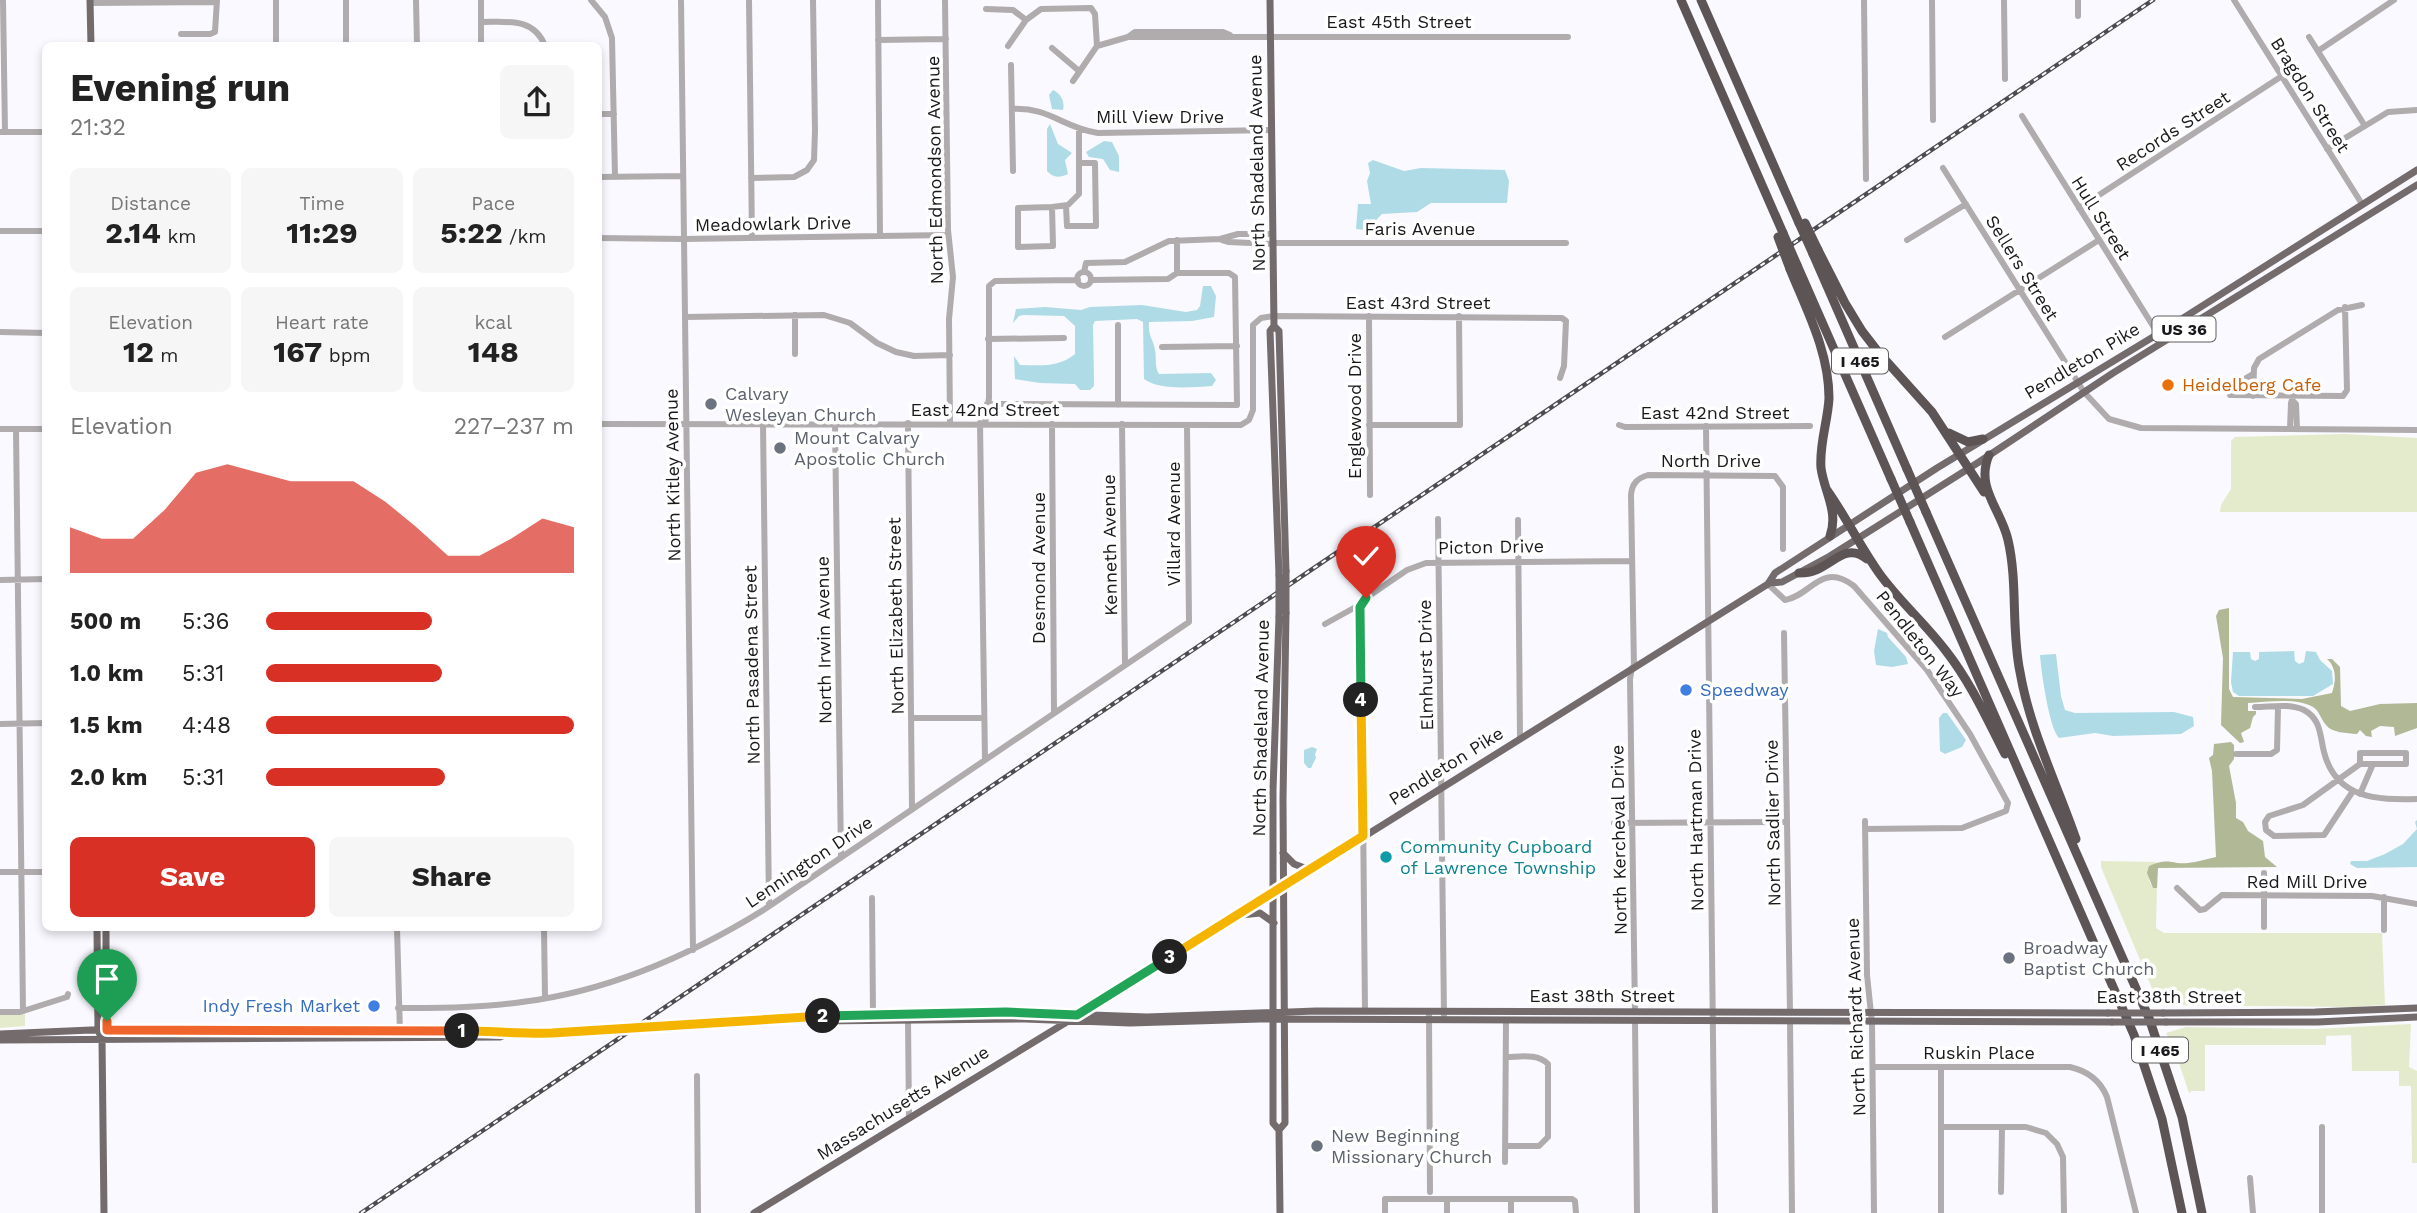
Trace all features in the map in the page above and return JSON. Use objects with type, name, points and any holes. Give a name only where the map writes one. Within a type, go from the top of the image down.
[{"type":"highway","name":"I 465","points":[[1681,0],[1794,267],[1971,657],[2031,802],[2134,1035],[2162,1119],[2182,1213]]},
{"type":"highway","name":"I 465","points":[[1701,0],[1769,155],[1816,252],[1907,469],[2148,1018],[2166,1066],[2188,1142],[2202,1213]]},
{"type":"highway","points":[[1816,252],[1862,331],[1926,404],[1994,504]]},
{"type":"highway","points":[[1794,267],[1826,364],[1829,402],[1821,460],[1834,516],[1830,536]]},
{"type":"highway","points":[[1945,430],[1968,442],[1983,439]]},
{"type":"highway","points":[[1989,455],[1984,479],[2004,525],[2011,554],[2015,641],[2022,685],[2090,884]]},
{"type":"highway","points":[[1826,490],[1874,566],[1900,601],[1942,645],[1958,667],[2031,802]]},
{"type":"highway","points":[[1799,573],[1814,572],[1843,553],[1851,551],[1863,556],[1874,566]]},
{"type":"main road","name":"North Shadeland Avenue","points":[[1270,0],[1274,316],[1274,326],[1270,331],[1270,371],[1283,573],[1285,1123],[1279,1130]]},
{"type":"main road","points":[[90,1],[91,42]]},
{"type":"main road","name":"Pendleton Pike","points":[[1768,584],[1775,573],[1830,536],[1983,439],[2158,334],[2417,170]]},
{"type":"main road","name":"Pendleton Pike","points":[[1069,1020],[1768,584],[1782,582],[1799,573],[1969,469],[2084,392],[2417,185]]},
{"type":"main road","name":"North Shadeland Avenue","points":[[1280,1213],[1279,1130],[1273,1123],[1273,779],[1283,615]]},
{"type":"main road","points":[[1283,853],[1294,864],[1310,870]]},
{"type":"main road","points":[[1236,915],[1260,913],[1266,915],[1275,925]]},
{"type":"main road","points":[[97,931],[98,1030],[103,1039]]},
{"type":"main road","points":[[104,1213],[103,1039],[107,1030],[106,931]]},
{"type":"main road","name":"East 38th Street","points":[[0,1034],[107,1030],[500,1037],[507,1034],[681,1023],[787,1019],[1069,1020],[1130,1023],[1273,1016],[1284,1011],[1635,1012],[1790,1016],[1872,1012],[2344,1012],[2417,1007]]},
{"type":"main road","name":"East 38th Street","points":[[787,1019],[791,1016],[1006,1012],[1147,1017],[1273,1016],[1284,1020],[1635,1020],[1713,1016]]},
{"type":"main road","name":"East 38th Street","points":[[1790,1016],[1872,1023],[2306,1022],[2417,1017]]},
{"type":"main road","name":"Massachusetts Avenue","points":[[754,1213],[1069,1020]]},
{"type":"main road","name":"East 38th Street","points":[[0,1040],[400,1035]]},
{"type":"street","points":[[3,0],[2,132],[42,132]]},
{"type":"street","points":[[276,0],[276,42]]},
{"type":"street","points":[[346,0],[346,42]]},
{"type":"street","points":[[416,0],[417,42]]},
{"type":"street","points":[[481,0],[481,42]]},
{"type":"street","points":[[591,0],[605,17],[612,34],[615,177]]},
{"type":"street","name":"North Kitley Avenue","points":[[681,0],[693,950]]},
{"type":"street","points":[[750,0],[752,238]]},
{"type":"street","points":[[751,178],[794,177],[807,170],[814,160],[816,131],[813,0]]},
{"type":"street","points":[[878,0],[880,236]]},
{"type":"street","name":"North Edmondson Avenue","points":[[945,0],[948,235],[953,277],[949,319],[950,423]]},
{"type":"street","points":[[1864,0],[1866,179]]},
{"type":"street","points":[[1932,0],[1933,120]]},
{"type":"street","points":[[2004,0],[2005,79]]},
{"type":"street","points":[[2078,0],[2078,16]]},
{"type":"street","name":"Bragdon Street","points":[[2234,0],[2362,204]]},
{"type":"street","points":[[2318,51],[2382,3],[2394,0]]},
{"type":"street","points":[[90,1],[217,1],[215,32],[181,34]]},
{"type":"street","points":[[1008,46],[1026,20],[1043,8],[1090,7],[1096,14],[1097,46],[1073,81]]},
{"type":"street","points":[[986,9],[1013,10],[1026,20]]},
{"type":"street","points":[[481,22],[522,23],[536,31],[543,42]]},
{"type":"street","name":"East 45th Street","points":[[1097,46],[1128,37],[1135,32],[1150,31],[1223,32],[1230,35],[1568,37]]},
{"type":"street","points":[[2309,37],[2365,126]]},
{"type":"street","points":[[878,40],[946,39]]},
{"type":"street","points":[[1052,48],[1079,71]]},
{"type":"street","points":[[1011,65],[1013,171]]},
{"type":"street","name":"Records Street","points":[[2079,208],[2282,76]]},
{"type":"street","name":"Mill View Drive","points":[[1012,109],[1040,110],[1079,129],[1098,133],[1272,130]]},
{"type":"street","points":[[2327,149],[2388,111],[2417,110]]},
{"type":"street","points":[[602,114],[614,114]]},
{"type":"street","name":"Hull Street","points":[[2022,116],[2158,334]]},
{"type":"street","points":[[1052,207],[1053,246],[1018,247],[1018,208],[1066,206],[1079,194],[1079,129]]},
{"type":"street","points":[[1066,206],[1067,226],[1096,226],[1095,163],[1080,163]]},
{"type":"street","name":"Sellers Street","points":[[1943,168],[2078,382]]},
{"type":"street","points":[[602,177],[683,176]]},
{"type":"street","points":[[1907,240],[1966,204]]},
{"type":"street","points":[[0,231],[42,231]]},
{"type":"street","name":"Faris Avenue","points":[[1077,280],[1084,272],[1086,263],[1125,262],[1161,243],[1220,239],[1238,234],[1273,234]]},
{"type":"street","name":"Meadowlark Drive","points":[[602,238],[948,235]]},
{"type":"street","name":"Faris Avenue","points":[[1220,239],[1229,242],[1273,243],[1566,243]]},
{"type":"street","points":[[985,760],[983,423],[987,404],[987,290],[995,281],[1077,280],[1084,285],[1091,280],[1168,279],[1177,273],[1177,240]]},
{"type":"street","points":[[1945,337],[2099,240]]},
{"type":"street","points":[[1084,272],[1090,275],[1091,280]]},
{"type":"street","name":"North Shadeland Avenue","points":[[1177,273],[1229,273],[1234,275],[1237,281],[1237,405]]},
{"type":"street","points":[[2253,397],[2254,365],[2259,359],[2345,307],[2362,305]]},
{"type":"street","points":[[2253,374],[2231,387],[2230,393],[2233,396],[2293,399],[2346,394],[2345,307]]},
{"type":"street","points":[[795,315],[795,355]]},
{"type":"street","points":[[685,317],[824,315],[846,321],[883,347],[902,354],[950,355]]},
{"type":"street","name":"East 43rd Street","points":[[1274,316],[1562,318],[1566,321],[1564,366],[1560,378]]},
{"type":"street","name":"East 42nd Street","points":[[602,424],[983,423],[1232,426],[1249,421],[1253,410],[1252,325],[1261,318],[1274,316]]},
{"type":"street","name":"Englewood Drive","points":[[1368,316],[1370,495]]},
{"type":"street","points":[[1369,425],[1460,425],[1460,316]]},
{"type":"street","points":[[1118,325],[1118,405]]},
{"type":"street","points":[[0,332],[42,332]]},
{"type":"street","points":[[988,340],[1065,338]]},
{"type":"street","points":[[1162,347],[1237,346]]},
{"type":"street","points":[[2078,382],[2109,419],[2138,428],[2417,430]]},
{"type":"street","points":[[2293,399],[2293,429]]},
{"type":"street","name":"East 42nd Street","points":[[987,404],[1237,405]]},
{"type":"street","name":"North Pasadena Street","points":[[763,423],[769,906]]},
{"type":"street","name":"North Irwin Avenue","points":[[835,423],[841,857]]},
{"type":"street","name":"North Elizabeth Street","points":[[908,423],[912,809]]},
{"type":"street","name":"Desmond Avenue","points":[[1052,424],[1054,713]]},
{"type":"street","name":"Kenneth Avenue","points":[[1122,425],[1125,665]]},
{"type":"street","name":"Villard Avenue","points":[[1187,425],[1189,622]]},
{"type":"street","name":"East 42nd Street","points":[[1619,425],[1810,426]]},
{"type":"street","name":"North Hartman Drive","points":[[1706,426],[1715,1213]]},
{"type":"street","points":[[0,429],[42,429]]},
{"type":"street","points":[[16,429],[23,1011]]},
{"type":"street","name":"North Drive","points":[[1632,561],[1631,490],[1642,477],[1772,475],[1780,479],[1783,488],[1783,549]]},
{"type":"street","name":"Elmhurst Drive","points":[[1438,519],[1444,1020]]},
{"type":"street","points":[[1518,520],[1521,738]]},
{"type":"street","name":"Picton Drive","points":[[1325,624],[1361,604],[1411,568],[1422,564],[1632,561]]},
{"type":"street","name":"North Kercheval Drive","points":[[1632,561],[1634,634],[1630,679],[1635,1012]]},
{"type":"street","name":"Pendleton Way","points":[[1768,584],[1786,600],[1828,578],[1845,579],[1854,586],[1927,670],[1962,721],[2007,800],[2007,810],[1962,828],[1865,829]]},
{"type":"street","points":[[0,580],[42,579]]},
{"type":"street","points":[[1361,604],[1365,1011]]},
{"type":"street","name":"Lennington Drive","points":[[398,1008],[485,1006],[545,998],[620,979],[693,950],[769,906],[1189,622]]},
{"type":"street","name":"North Sadlier Drive","points":[[1784,633],[1792,1213]]},
{"type":"street","points":[[2255,707],[2298,708],[2315,719],[2326,758],[2339,780],[2357,793],[2381,800],[2417,799]]},
{"type":"street","points":[[2236,754],[2271,754],[2277,750],[2278,707]]},
{"type":"street","points":[[911,718],[984,718]]},
{"type":"street","points":[[0,724],[42,723]]},
{"type":"street","points":[[2360,764],[2360,753],[2406,753],[2406,764],[2373,764],[2360,764],[2303,805],[2269,816],[2264,824],[2267,831],[2274,836],[2323,835],[2357,793],[2373,764]]},
{"type":"street","name":"North Richardt Avenue","points":[[1865,821],[1867,975],[1872,1012],[1874,1213]]},
{"type":"street","points":[[1614,823],[1787,822]]},
{"type":"street","points":[[0,872],[42,872]]},
{"type":"street","points":[[2264,873],[2264,927]]},
{"type":"street","name":"Red Mill Drive","points":[[2177,888],[2201,910],[2220,896],[2384,897],[2417,904]]},
{"type":"street","points":[[2384,897],[2384,929]]},
{"type":"street","points":[[872,898],[873,1016]]},
{"type":"street","points":[[397,931],[400,1035]]},
{"type":"street","points":[[544,931],[545,998]]},
{"type":"street","points":[[0,1012],[23,1011],[68,995]]},
{"type":"street","points":[[1429,1011],[1430,1192]]},
{"type":"street","points":[[908,1020],[909,1118]]},
{"type":"street","points":[[1505,1162],[1506,1020]]},
{"type":"street","points":[[1635,1020],[1637,1213]]},
{"type":"street","points":[[1505,1146],[1539,1146],[1548,1137],[1548,1065],[1542,1059],[1506,1057]]},
{"type":"street","name":"Ruskin Place","points":[[1872,1066],[2070,1067],[2085,1071],[2105,1093],[2125,1162],[2136,1213]]},
{"type":"street","points":[[1941,1067],[1941,1213]]},
{"type":"street","points":[[697,1076],[698,1213]]},
{"type":"street","points":[[1941,1126],[2034,1128],[2050,1136],[2063,1159],[2064,1213]]},
{"type":"street","points":[[2001,1127],[2001,1192]]},
{"type":"street","points":[[2322,1127],[2322,1213]]},
{"type":"street","points":[[2250,1178],[2253,1213]]},
{"type":"street","points":[[1385,1213],[1385,1199],[1572,1199],[1576,1201],[1576,1213]]},
{"type":"street","points":[[1447,1199],[1447,1213]]},
{"type":"street","points":[[1511,1199],[1511,1213]]},
{"type":"green space","points":[[2344,434],[2417,438],[2417,512],[2220,512],[2221,505],[2231,489],[2231,441],[2235,437]]},
{"type":"green space","points":[[2229,608],[2229,689],[2233,697],[2302,699],[2332,693],[2335,675],[2333,666],[2327,659],[2332,659],[2340,667],[2341,706],[2350,711],[2380,704],[2417,703],[2417,728],[2395,736],[2394,727],[2380,726],[2371,731],[2372,737],[2366,736],[2360,730],[2357,734],[2332,730],[2315,709],[2302,703],[2248,703],[2248,711],[2256,711],[2256,714],[2250,728],[2241,733],[2244,742],[2240,743],[2221,725],[2223,658],[2216,616],[2219,610]]},
{"type":"green space","points":[[2231,742],[2234,745],[2234,759],[2229,766],[2236,818],[2243,822],[2248,831],[2263,841],[2265,857],[2277,867],[2158,868],[2157,888],[2153,888],[2147,873],[2149,866],[2162,862],[2188,863],[2216,857],[2209,758],[2213,755],[2214,744]]},
{"type":"green space","points":[[2101,861],[2158,862],[2149,866],[2149,881],[2153,888],[2157,888],[2156,928],[2164,933],[2382,933],[2385,1005],[2159,1005],[2101,867]]},
{"type":"green space","points":[[25,1013],[25,1026],[0,1028],[0,1014]]},
{"type":"green space","points":[[2411,1024],[2409,1067],[2417,1071],[2417,1163],[2412,1163],[2411,1086],[2399,1086],[2399,1071],[2352,1071],[2351,1035],[2326,1036],[2326,1045],[2205,1045],[2205,1091],[2189,1093],[2166,1033],[2186,1027],[2314,1029]]},
{"type":"water","points":[[1053,90],[1062,98],[1063,110],[1052,109],[1049,95]]},
{"type":"water","points":[[1050,124],[1058,144],[1072,153],[1065,160],[1068,174],[1062,176],[1054,176],[1047,171],[1047,129]]},
{"type":"water","points":[[1104,141],[1112,142],[1119,156],[1119,172],[1110,170],[1103,159],[1089,157],[1086,152]]},
{"type":"water","points":[[1373,160],[1404,171],[1421,168],[1505,170],[1509,181],[1507,203],[1431,203],[1417,212],[1382,214],[1377,219],[1374,231],[1356,229],[1358,204],[1371,204],[1367,181],[1370,173],[1368,163]]},
{"type":"water","points":[[1203,286],[1211,286],[1216,296],[1214,317],[1192,321],[1149,322],[1149,331],[1159,374],[1211,373],[1216,380],[1212,386],[1168,387],[1144,379],[1143,322],[1137,319],[1095,321],[1094,386],[1090,390],[1080,390],[1075,384],[1015,379],[1014,356],[1020,365],[1042,365],[1062,362],[1075,354],[1075,326],[1064,316],[1023,315],[1013,323],[1016,309],[1045,307],[1081,310],[1090,307],[1142,305],[1186,312],[1197,310],[1200,306]]},
{"type":"water","points":[[1878,629],[1887,633],[1906,657],[1908,664],[1892,667],[1876,665],[1874,651]]},
{"type":"water","points":[[2294,651],[2295,661],[2299,664],[2304,662],[2306,651],[2316,652],[2332,671],[2333,684],[2313,696],[2239,696],[2233,692],[2233,652],[2250,652],[2251,659],[2255,661],[2259,659],[2259,652]]},
{"type":"water","points":[[2056,654],[2065,710],[2075,713],[2174,712],[2193,717],[2194,726],[2181,734],[2113,736],[2095,733],[2059,738],[2049,711],[2040,655]]},
{"type":"water","points":[[1943,713],[1947,713],[1966,740],[1962,747],[1945,754],[1940,751],[1939,718]]},
{"type":"water","points":[[1312,747],[1317,749],[1316,758],[1311,768],[1308,768],[1304,763],[1304,750]]},
{"type":"water","points":[[2417,829],[2417,867],[2357,868],[2350,864],[2351,861],[2367,861],[2385,854],[2403,844]]},
{"type":"railway","points":[[361,1213],[2153,0]]},
{"type":"place","name":"Heidelberg Cafe","points":[[2168,385]]},
{"type":"place","name":"Calvary Wesleyan Church","points":[[711,404]]},
{"type":"place","name":"Mount Calvary Apostolic Church","points":[[780,448]]},
{"type":"place","name":"Speedway","points":[[1686,690]]},
{"type":"place","name":"Community Cupboard of Lawrence Township","points":[[1386,857]]},
{"type":"place","name":"Broadway Baptist Church","points":[[2009,958]]},
{"type":"place","name":"Indy Fresh Market","points":[[374,1006]]},
{"type":"place","name":"New Beginning Missionary Church","points":[[1317,1146]]},
{"type":"route","points":[[107,1021],[107,1030],[500,1031],[507,1034],[787,1019],[791,1016],[1006,1012],[1077,1015],[1363,836],[1360,607],[1366,598]]}]
